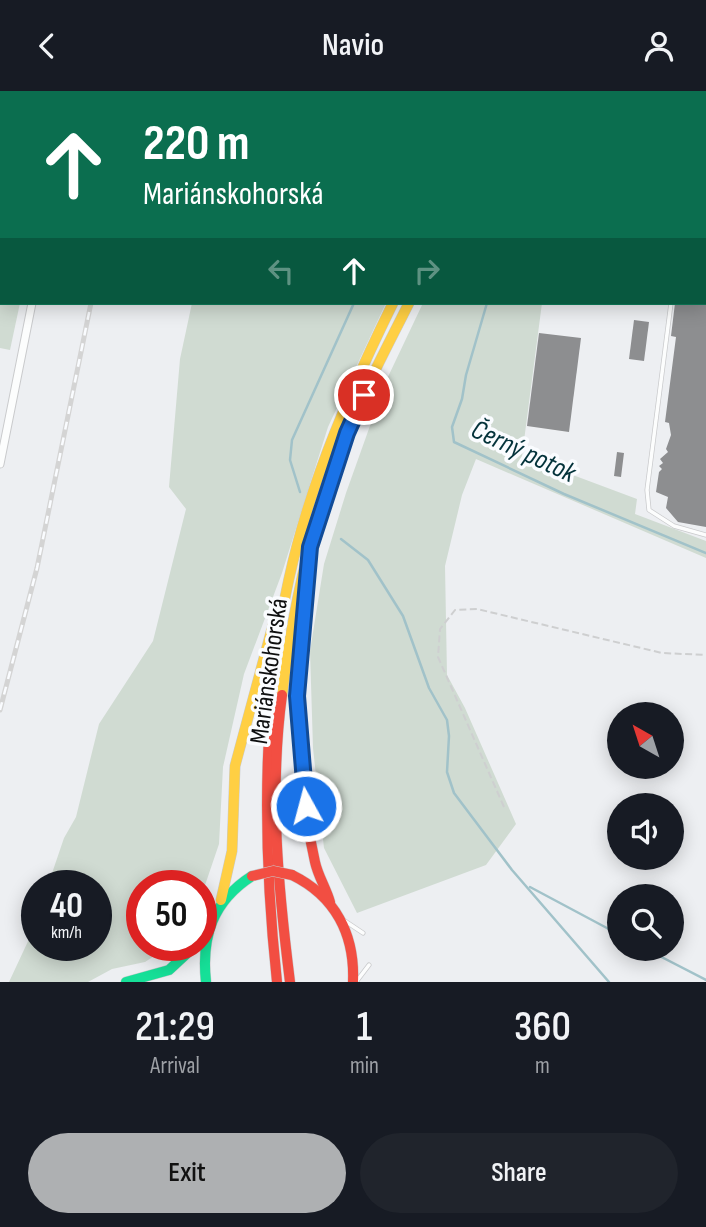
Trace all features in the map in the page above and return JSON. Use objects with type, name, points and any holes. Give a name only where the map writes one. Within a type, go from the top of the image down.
[{"type":"main road","name":"Mariánskohorská","points":[[277,982],[265,861],[265,739],[275,646],[290,573],[310,498],[336,425],[392,305]]},
{"type":"main road","name":"Mariánskohorská","points":[[290,982],[277,862],[276,744],[287,650],[310,547],[347,433],[408,305]]},
{"type":"main road","points":[[310,547],[297,696],[299,749],[316,866],[330,902]]},
{"type":"main road","points":[[217,908],[232,851],[237,757],[276,611],[290,573]]},
{"type":"main road","points":[[221,900],[252,876],[273,871],[292,875],[312,884],[341,918],[352,952],[355,982]]},
{"type":"main road","points":[[126,982],[169,971],[179,961]]},
{"type":"main road","points":[[205,961],[206,982]]},
{"type":"street","points":[[0,464],[32,305]]},
{"type":"lane","points":[[671,305],[647,490],[649,510],[674,526],[706,535]]},
{"type":"lane","points":[[341,918],[363,933]]},
{"type":"lane","points":[[355,982],[369,965]]},
{"type":"path","points":[[504,807],[438,657],[440,629],[455,610],[477,609],[662,653],[706,655]]},
{"type":"shaded area","points":[[0,305],[20,305],[10,350],[0,348]]},
{"type":"shaded area","points":[[192,305],[385,305],[328,427],[282,573],[244,674],[223,767],[219,844],[210,870],[126,870],[126,961],[145,962],[112,969],[88,982],[9,982],[21,956],[21,961],[112,961],[112,870],[53,870],[64,838],[76,817],[99,724],[153,641],[186,509],[169,487],[180,359]]},
{"type":"shaded area","points":[[422,305],[542,305],[522,456],[637,499],[635,514],[706,541],[706,558],[476,459],[462,495],[445,566],[447,675],[465,708],[516,824],[486,865],[357,913],[324,848],[313,748],[310,651],[324,564],[386,381]]},
{"type":"building","points":[[675,305],[706,305],[706,527],[678,522],[666,508],[668,497],[656,492],[659,472],[662,469],[659,466],[663,463],[660,459],[668,452],[666,449],[671,435],[669,423],[665,422],[676,337],[671,336]]},
{"type":"building","points":[[634,320],[649,322],[644,361],[629,359]]},
{"type":"building","points":[[539,333],[581,338],[569,432],[527,426]]},
{"type":"building","points":[[617,452],[624,453],[621,477],[614,476]]},
{"type":"waterway","points":[[300,492],[290,460],[292,440],[353,305]]},
{"type":"waterway","name":"Černý potok","points":[[486,305],[452,427],[454,442],[564,494],[706,553]]},
{"type":"waterway","points":[[341,539],[368,560],[403,616],[429,688],[447,720],[447,772],[454,793],[512,870],[609,982]]},
{"type":"waterway","points":[[530,887],[607,928]]},
{"type":"waterway","points":[[669,961],[706,980]]},
{"type":"railway","points":[[0,710],[37,568],[91,305]]},
{"type":"traffic: fast","points":[[206,982],[206,950],[212,921],[228,897],[252,876]]},
{"type":"traffic: fast","points":[[126,982],[169,970],[179,961]]},
{"type":"traffic: slow","points":[[277,648],[294,558],[320,471],[354,386],[392,305]]},
{"type":"traffic: slow","points":[[282,695],[306,559],[325,493],[355,413],[408,305]]},
{"type":"traffic: slow","points":[[221,900],[232,851],[235,766],[278,606]]},
{"type":"traffic: jam","points":[[305,596],[299,696],[301,763],[308,829],[318,872],[330,902]]},
{"type":"traffic: jam","points":[[277,648],[267,773],[268,857],[277,982]]},
{"type":"traffic: jam","points":[[282,695],[276,767],[277,839],[290,982]]},
{"type":"traffic: jam","points":[[252,876],[273,871],[292,875]]},
{"type":"traffic: jam","points":[[292,875],[320,894],[339,918],[350,948],[353,982]]},
{"type":"route","points":[[306,806],[299,749],[297,696],[310,547],[347,433],[364,395]]}]
